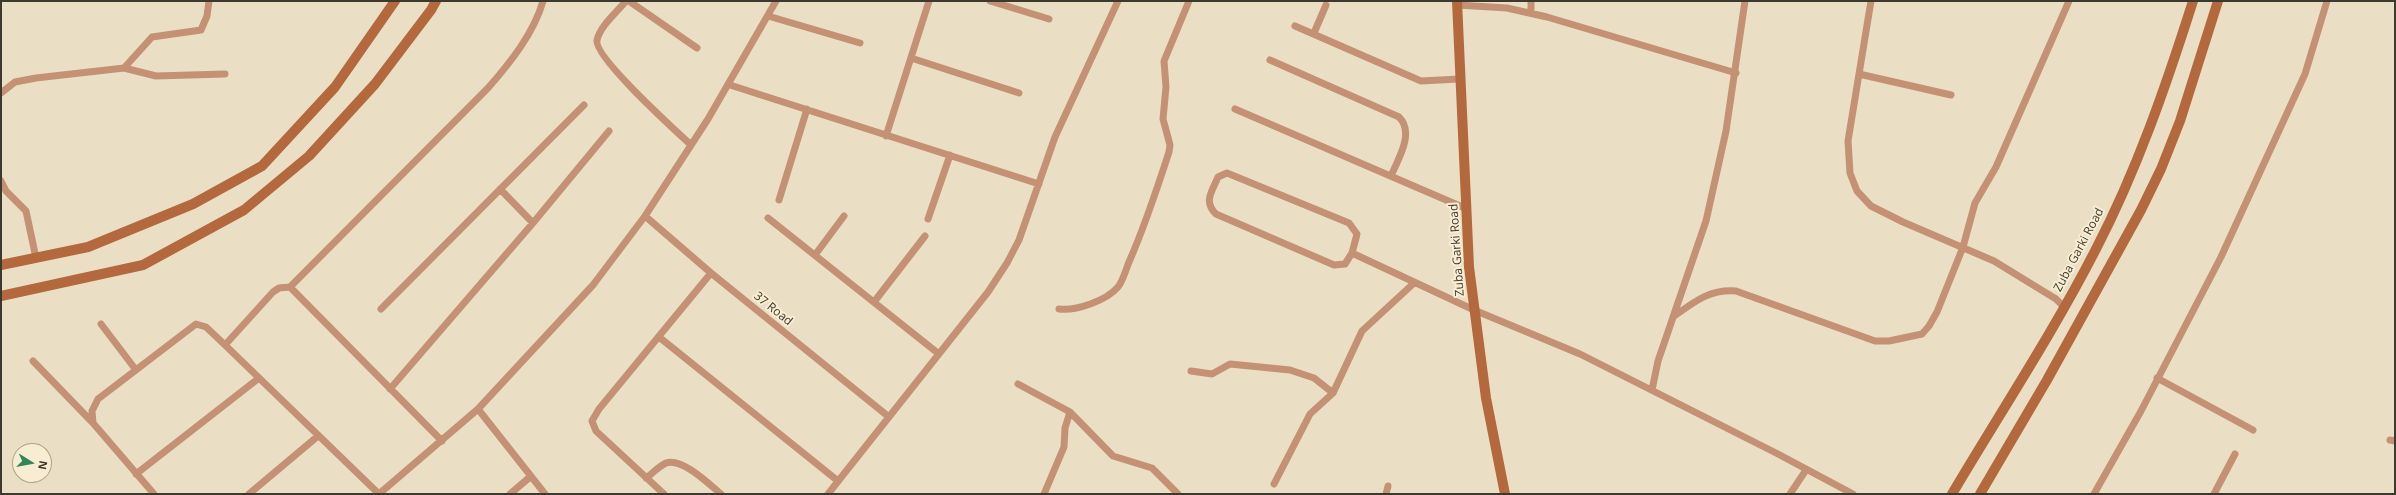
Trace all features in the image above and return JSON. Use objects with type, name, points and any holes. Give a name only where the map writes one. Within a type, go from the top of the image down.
[{"type":"main road","points":[[1,266],[88,247],[179,210],[262,166],[335,87],[370,40],[395,1]]},
{"type":"main road","points":[[1,296],[143,265],[244,210],[309,156],[375,84],[431,10],[436,1]]},
{"type":"main road","name":"Zuba Garki Road","points":[[1952,494],[2064,307],[2096,249],[2124,190],[2163,94],[2193,1]]},
{"type":"main road","points":[[1980,494],[2047,380],[2141,210],[2158,176],[2180,121],[2218,1]]},
{"type":"main road","name":"Zuba Garki Road","points":[[1457,3],[1467,209],[1474,310],[1486,398],[1505,494]]},
{"type":"street","points":[[124,68],[152,37],[201,30],[207,16],[209,1]]},
{"type":"street","points":[[225,344],[273,292],[279,288],[290,287],[502,72],[526,36],[543,1]]},
{"type":"street","points":[[626,1],[601,32],[597,41],[597,48],[622,78],[691,145]]},
{"type":"street","points":[[629,1],[697,48]]},
{"type":"street","points":[[93,423],[92,411],[98,399],[196,324],[206,327],[225,344],[379,494],[478,409],[594,285],[645,216],[730,85],[776,1]]},
{"type":"street","points":[[886,136],[928,1]]},
{"type":"street","points":[[990,1],[1049,18]]},
{"type":"street","points":[[828,494],[988,292],[1007,263],[1019,240],[1055,137],[1118,1]]},
{"type":"street","points":[[1059,310],[1069,310],[1088,304],[1107,296],[1118,287],[1138,242],[1169,152],[1170,145],[1163,119],[1166,87],[1164,61],[1189,1]]},
{"type":"street","points":[[1530,13],[1531,1]]},
{"type":"street","points":[[1652,390],[1658,361],[1706,221],[1726,131],[1736,73],[1745,1]]},
{"type":"street","points":[[1871,1],[1848,141],[1850,173],[1857,191],[1871,206],[1994,261],[2056,300],[2064,307]]},
{"type":"street","points":[[1673,317],[1699,298],[1713,292],[1726,290],[1736,291],[1875,341],[1889,341],[1922,334],[1929,326],[1937,312],[1963,247],[1975,203],[1996,167],[2069,1]]},
{"type":"street","points":[[2094,494],[2221,257],[2288,114],[2313,52],[2327,1]]},
{"type":"street","points":[[1457,3],[1530,13],[1736,73]]},
{"type":"street","points":[[1314,33],[1326,5]]},
{"type":"street","points":[[768,16],[860,43]]},
{"type":"street","points":[[1295,26],[1421,80],[1460,79]]},
{"type":"street","points":[[911,58],[1019,93]]},
{"type":"street","points":[[1270,60],[1399,117],[1404,122],[1406,132],[1404,145],[1391,176]]},
{"type":"street","points":[[1,93],[15,82],[36,78],[124,68],[156,76],[225,74]]},
{"type":"street","points":[[1859,74],[1951,95]]},
{"type":"street","points":[[730,85],[1039,184]]},
{"type":"street","points":[[381,309],[584,105]]},
{"type":"street","points":[[779,200],[806,109]]},
{"type":"street","points":[[1235,109],[1467,209]]},
{"type":"street","points":[[390,389],[533,223],[609,131]]},
{"type":"street","points":[[928,219],[950,155]]},
{"type":"street","points":[[1227,173],[1236,175],[1349,223],[1358,234],[1352,253],[1345,264],[1334,266],[1216,214],[1208,203],[1218,177],[1227,173]]},
{"type":"street","points":[[1,181],[6,190],[26,211],[36,258]]},
{"type":"street","points":[[500,190],[533,223]]},
{"type":"street","name":"37 Road","points":[[645,216],[711,273],[889,417]]},
{"type":"street","points":[[815,255],[844,216]]},
{"type":"street","points":[[768,218],[939,354]]},
{"type":"street","points":[[874,302],[925,236]]},
{"type":"street","points":[[1352,253],[1474,310],[1580,354],[1778,454],[1853,494]]},
{"type":"street","points":[[664,494],[596,431],[592,421],[599,409],[711,273]]},
{"type":"street","points":[[1274,484],[1310,414],[1333,393],[1362,331],[1414,283]]},
{"type":"street","points":[[290,287],[442,441]]},
{"type":"street","points":[[101,324],[136,370]]},
{"type":"street","points":[[659,337],[838,482]]},
{"type":"street","points":[[33,361],[93,423],[154,494]]},
{"type":"street","points":[[1191,371],[1212,374],[1230,364],[1290,370],[1314,378],[1333,393]]},
{"type":"street","points":[[136,474],[259,378]]},
{"type":"street","points":[[2157,378],[2254,430]]},
{"type":"street","points":[[1018,384],[1070,412],[1113,456],[1152,468],[1178,494]]},
{"type":"street","points":[[478,409],[530,477],[545,494]]},
{"type":"street","points":[[1044,494],[1064,447],[1065,428],[1070,412]]},
{"type":"street","points":[[249,494],[318,436]]},
{"type":"street","points":[[2214,494],[2235,454]]},
{"type":"street","points":[[646,478],[666,464],[674,462],[688,468],[722,494]]},
{"type":"street","points":[[1790,494],[1806,470]]},
{"type":"street","points":[[510,494],[530,477]]},
{"type":"street","points":[[1386,494],[1388,486]]}]
